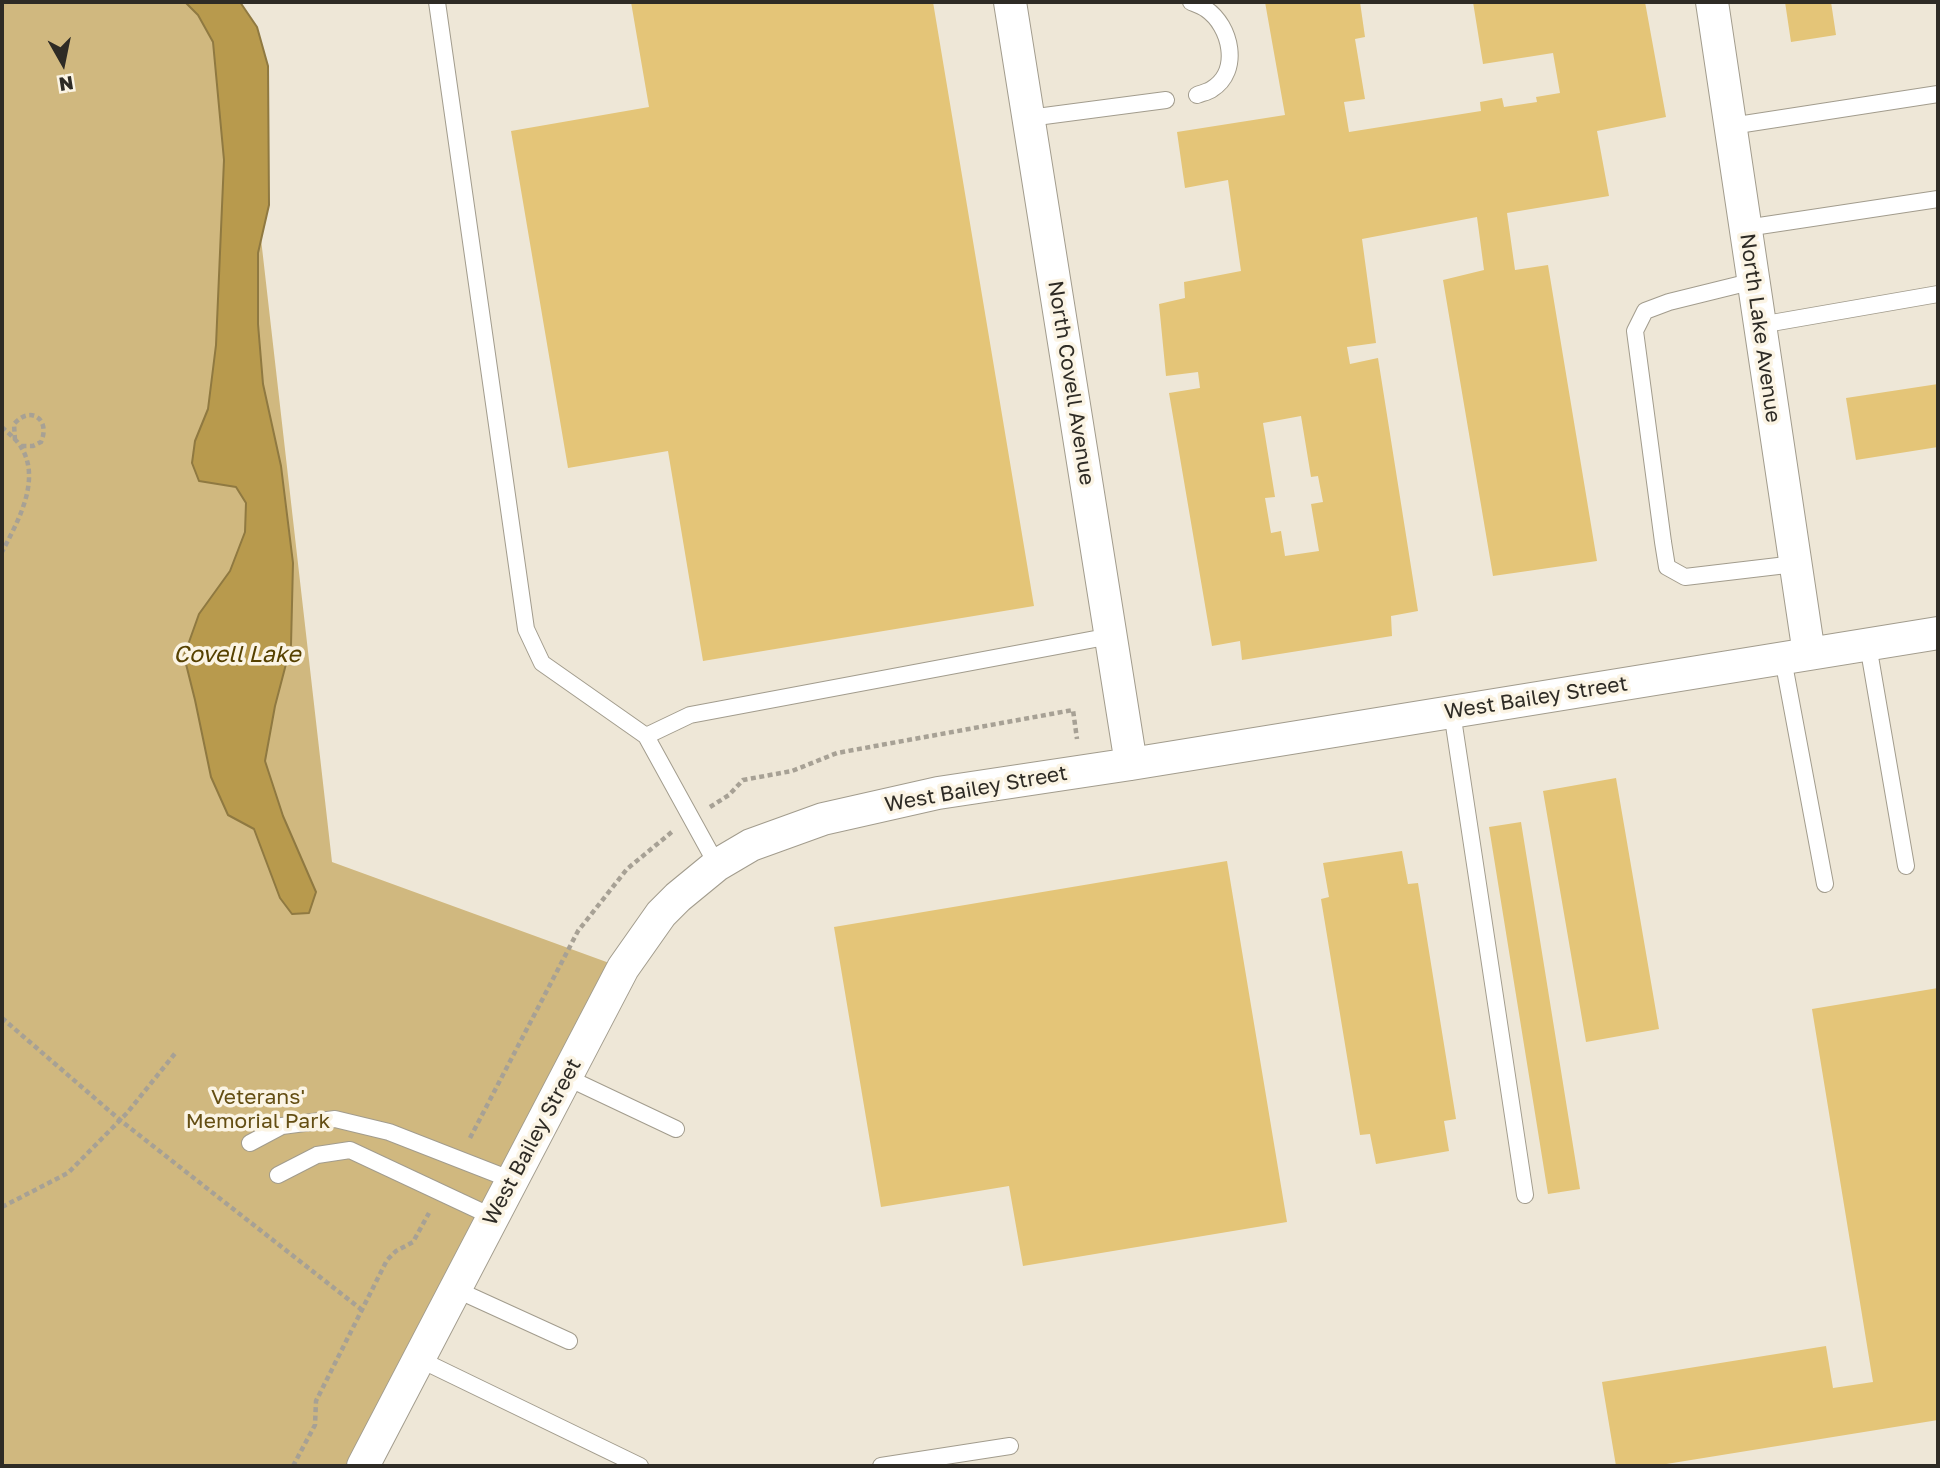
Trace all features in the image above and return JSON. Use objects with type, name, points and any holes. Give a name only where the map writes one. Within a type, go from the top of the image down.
[{"type":"street","name":"North Covell Avenue","points":[[1010,2],[1131,764]]},
{"type":"street","name":"North Lake Avenue","points":[[1712,2],[1795,564],[1796,657]]},
{"type":"street","name":"West Bailey Street","points":[[363,1466],[623,968],[661,914],[678,897],[717,865],[751,845],[823,819],[938,793],[1938,634]]},
{"type":"lane","points":[[438,2],[526,629],[542,663],[646,736],[717,865]]},
{"type":"lane","points":[[1191,2],[1208,10],[1222,27],[1230,51],[1228,68],[1222,80],[1211,90],[1197,94]]},
{"type":"lane","points":[[1731,126],[1938,94]]},
{"type":"lane","points":[[1029,118],[1167,100]]},
{"type":"lane","points":[[1746,228],[1938,199]]},
{"type":"lane","points":[[1754,281],[1669,302],[1645,311],[1635,331],[1663,542],[1667,568],[1685,577],[1795,564]]},
{"type":"lane","points":[[1760,325],[1938,294]]},
{"type":"lane","points":[[646,736],[690,715],[1111,636]]},
{"type":"lane","points":[[1868,645],[1906,866]]},
{"type":"lane","points":[[1796,657],[1825,884]]},
{"type":"lane","points":[[1452,712],[1525,1195]]},
{"type":"lane","points":[[566,1077],[676,1129]]},
{"type":"lane","points":[[250,1143],[282,1126],[335,1119],[389,1132],[512,1180]]},
{"type":"lane","points":[[278,1175],[317,1155],[350,1150],[493,1217]]},
{"type":"lane","points":[[455,1289],[569,1341]]},
{"type":"lane","points":[[419,1359],[637,1466]]},
{"type":"lane","points":[[881,1466],[1010,1446]]},
{"type":"path","points":[[16,441],[14,424],[20,417],[30,415],[39,418],[45,432],[41,442],[33,446],[21,446]]},
{"type":"path","points":[[2,427],[21,446],[27,462],[28,484],[25,505],[2,552]]},
{"type":"path","points":[[2,1018],[120,1120],[362,1310]]},
{"type":"path","points":[[2,1207],[68,1172],[120,1120],[177,1051]]},
{"type":"green space","name":"Veterans' Memorial Park","points":[[2,2],[234,2],[332,862],[623,968],[347,1466],[2,1466]]},
{"type":"water","name":"Covell Lake","points":[[185,2],[240,2],[257,27],[268,66],[269,205],[258,253],[258,324],[263,384],[281,466],[293,563],[291,645],[275,706],[265,761],[283,816],[316,892],[309,913],[292,914],[280,898],[254,829],[228,815],[211,777],[184,656],[199,614],[230,571],[245,532],[246,503],[236,487],[199,481],[192,463],[195,441],[208,409],[216,345],[224,160],[213,42],[198,15]]},
{"type":"building","points":[[631,2],[933,2],[1034,606],[703,661],[668,451],[568,468],[511,131],[649,107]]},
{"type":"building","points":[[1265,2],[1360,2],[1365,37],[1355,39],[1365,99],[1344,102],[1349,132],[1481,111],[1480,102],[1502,98],[1504,107],[1537,102],[1536,97],[1560,93],[1553,53],[1483,64],[1473,2],[1645,2],[1666,117],[1597,131],[1609,196],[1507,213],[1515,270],[1548,265],[1597,561],[1493,576],[1443,280],[1484,270],[1477,217],[1362,239],[1376,343],[1347,347],[1350,364],[1378,358],[1418,611],[1391,616],[1392,636],[1242,660],[1240,641],[1212,646],[1169,393],[1200,388],[1198,372],[1166,376],[1159,304],[1185,298],[1184,282],[1241,271],[1228,180],[1185,188],[1177,132],[1285,115]],"holes":[[[1301,416],[1311,477],[1318,476],[1323,502],[1311,504],[1319,551],[1285,556],[1281,531],[1271,533],[1265,498],[1275,497],[1263,423]]]},
{"type":"building","points":[[1785,2],[1831,2],[1836,35],[1791,42]]},
{"type":"building","points":[[1938,384],[1938,447],[1856,460],[1846,398]]},
{"type":"building","points":[[1616,778],[1659,1029],[1586,1042],[1543,791]]},
{"type":"building","points":[[1521,822],[1580,1189],[1548,1194],[1489,827]]},
{"type":"building","points":[[1402,851],[1408,884],[1418,883],[1456,1119],[1444,1121],[1449,1151],[1376,1164],[1370,1134],[1360,1135],[1321,899],[1329,897],[1323,863]]},
{"type":"building","points":[[1227,861],[1287,1222],[1023,1266],[1009,1186],[881,1207],[834,927]]},
{"type":"building","points":[[1938,988],[1938,1420],[1654,1466],[1616,1466],[1602,1382],[1826,1346],[1833,1388],[1873,1382],[1812,1009]]}]
